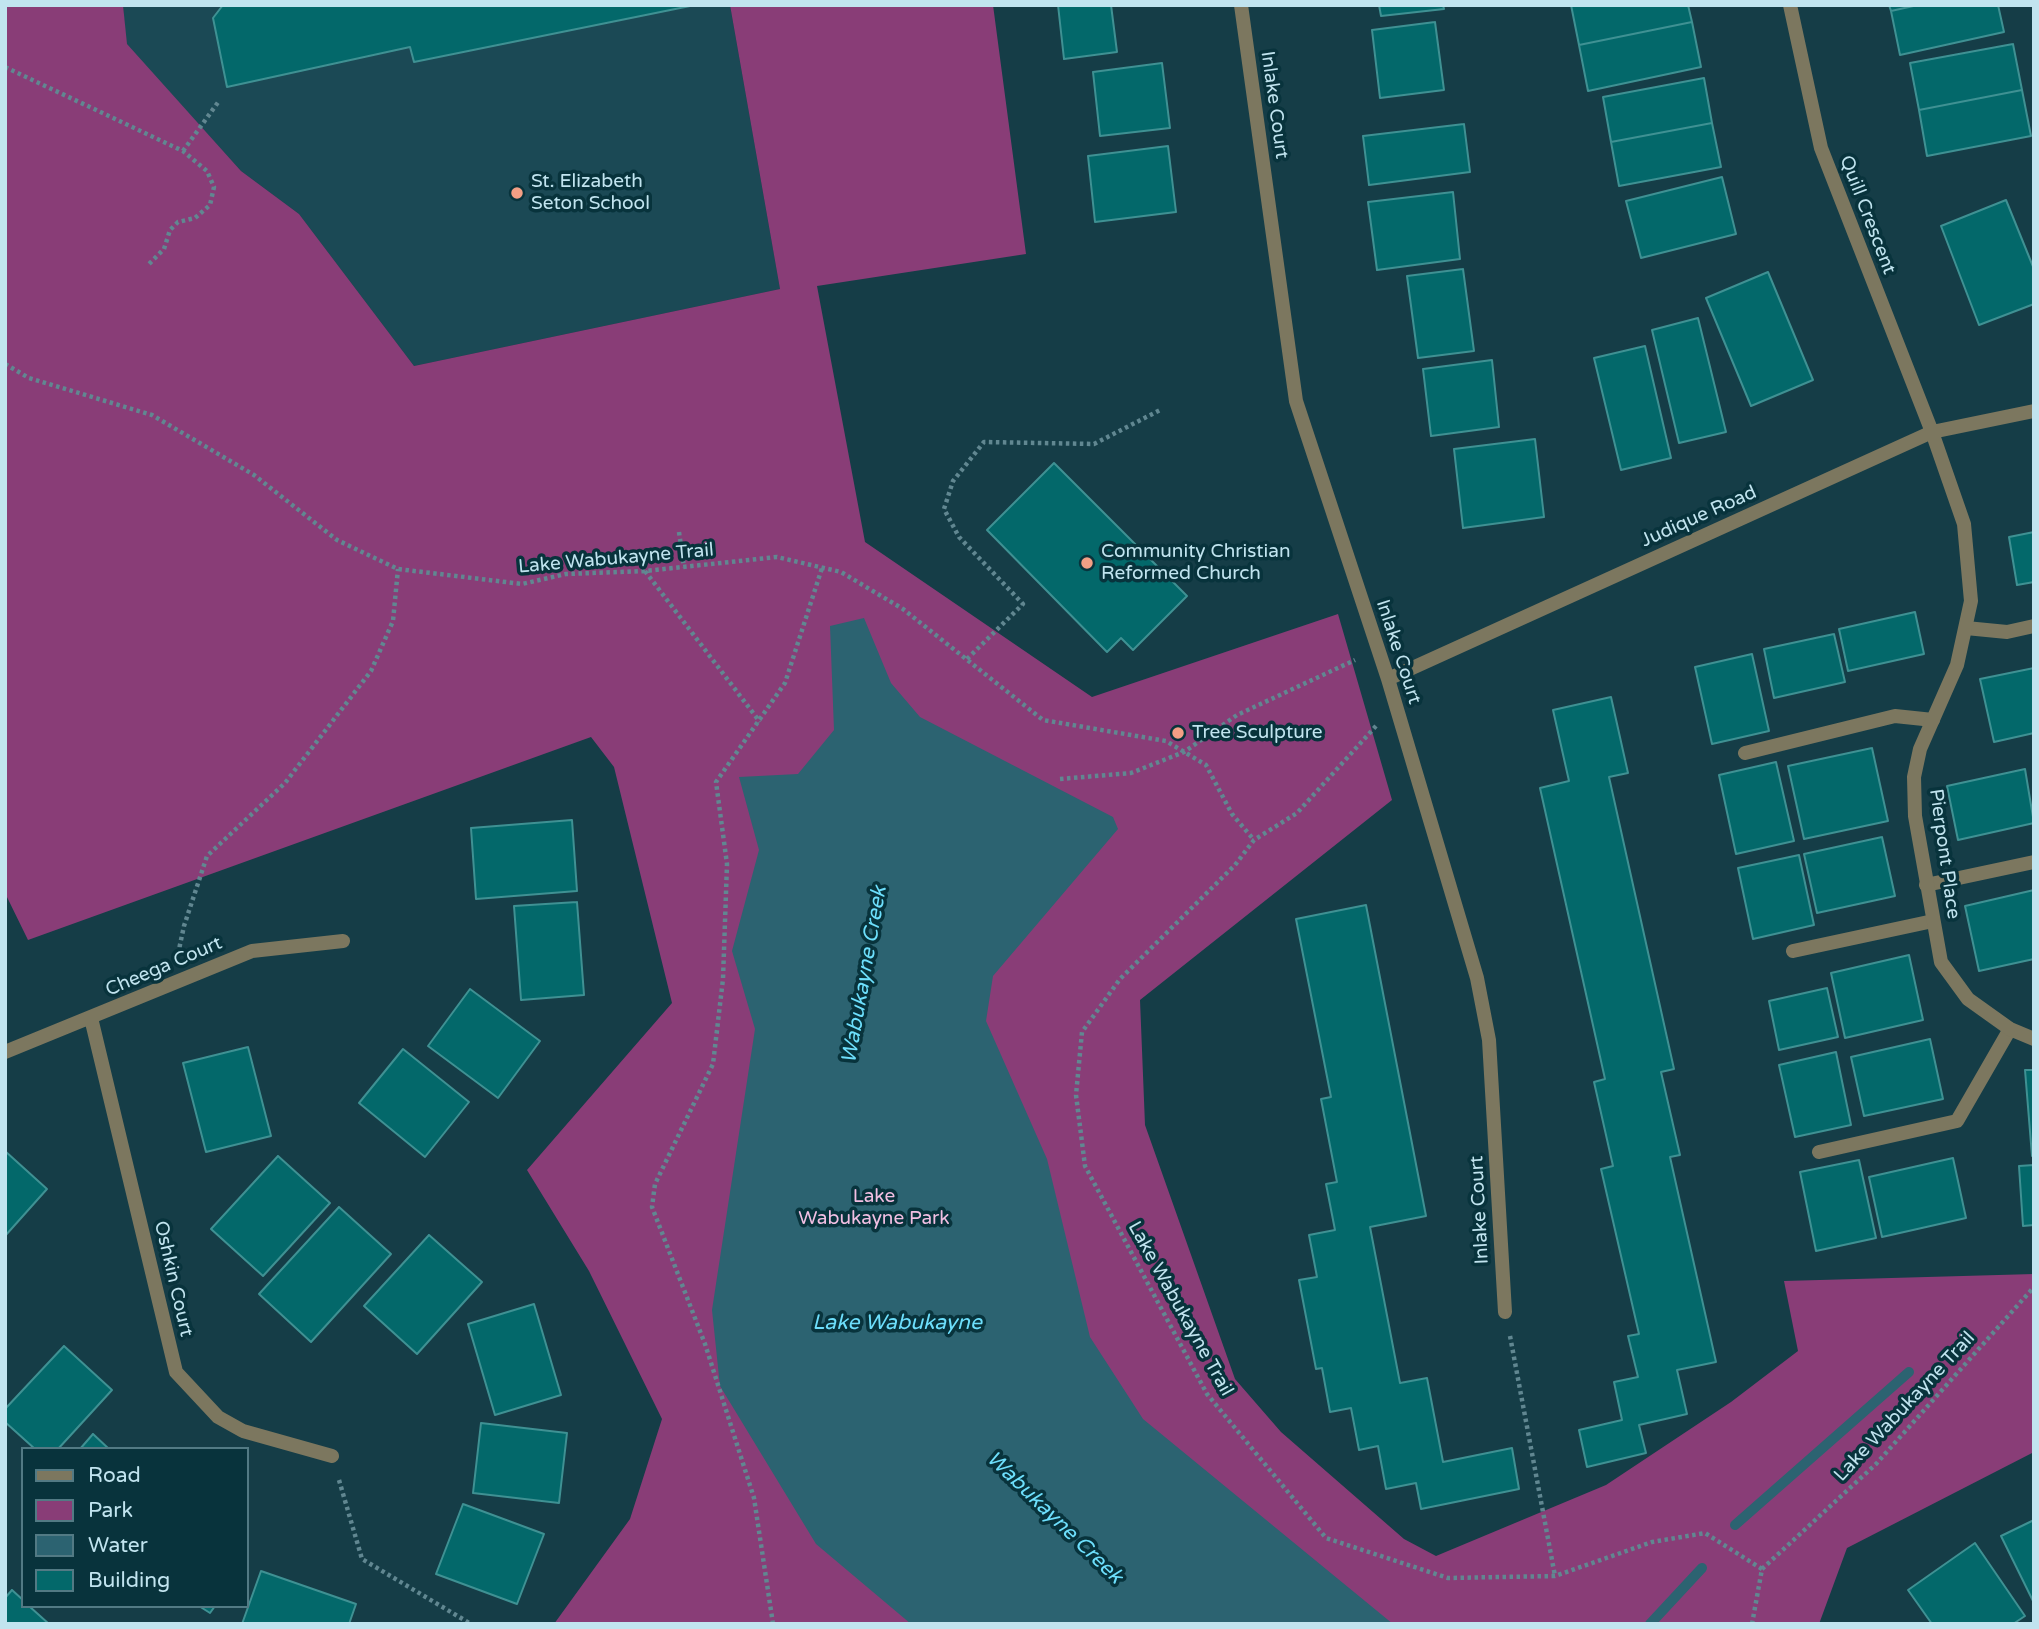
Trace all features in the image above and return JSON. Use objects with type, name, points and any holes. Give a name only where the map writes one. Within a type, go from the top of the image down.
[{"type":"street","name":"Inlake Court","points":[[1241,5],[1296,401],[1388,680],[1477,978],[1489,1040],[1505,1312]]},
{"type":"street","name":"Quill Crescent","points":[[1790,5],[1821,148],[1932,432]]},
{"type":"street","name":"Judique Road","points":[[1388,680],[1932,432],[2034,411]]},
{"type":"street","name":"Pierpont Place","points":[[1932,432],[1964,524],[1971,601],[1957,665],[1920,749],[1914,778],[1915,816],[1926,885],[1941,962],[1955,982],[1968,999],[2010,1029],[2034,1039]]},
{"type":"street","points":[[1966,628],[2007,632],[2034,626]]},
{"type":"street","points":[[1745,753],[1895,716],[1933,720]]},
{"type":"street","points":[[1926,885],[2034,862]]},
{"type":"street","points":[[1793,951],[1933,920]]},
{"type":"street","name":"Cheega Court","points":[[5,1052],[252,951],[343,941]]},
{"type":"street","name":"Oshkin Court","points":[[91,1018],[176,1372],[218,1417],[243,1430],[332,1456]]},
{"type":"street","points":[[1819,1152],[1957,1121],[2010,1029]]},
{"type":"path","points":[[5,67],[183,151],[208,171],[214,187],[210,205],[195,218],[178,222],[170,230],[164,249],[149,264]]},
{"type":"path","points":[[183,151],[219,101]]},
{"type":"path","name":"Lake Wabukayne Trail","points":[[5,364],[29,378],[152,415],[254,475],[337,540],[398,569],[522,584],[566,574],[645,571],[776,557],[841,572],[903,609],[1043,720],[1166,741],[1206,765],[1232,814],[1254,840]]},
{"type":"path","points":[[967,659],[1023,604],[959,537],[944,509],[953,481],[984,442],[1094,444],[1162,410]]},
{"type":"path","points":[[679,532],[684,567]]},
{"type":"path","points":[[773,1624],[754,1497],[705,1344],[652,1207],[655,1184],[713,1063],[723,979],[727,864],[716,782],[785,683],[822,568]]},
{"type":"path","points":[[173,984],[184,926],[207,856],[285,783],[371,671],[393,621],[398,569]]},
{"type":"path","points":[[645,571],[760,722]]},
{"type":"path","points":[[1060,779],[1131,773],[1184,752],[1237,715],[1378,650]]},
{"type":"path","name":"Lake Wabukayne Trail","points":[[1395,705],[1297,813],[1254,840],[1234,865],[1120,979],[1082,1032],[1076,1095],[1085,1166],[1207,1394],[1326,1538],[1448,1578],[1555,1576],[1652,1542],[1704,1533],[1762,1569],[1876,1464],[2034,1287]]},
{"type":"path","points":[[1505,1312],[1555,1576]]},
{"type":"path","points":[[332,1456],[362,1559],[471,1624]]},
{"type":"path","points":[[1752,1624],[1762,1569]]},
{"type":"shaded area","name":"St. Elizabeth Seton School","points":[[123,5],[730,5],[780,289],[414,366],[299,214],[241,171],[126,44]]},
{"type":"green space","name":"Lake Wabukayne Park","points":[[5,5],[123,5],[127,44],[241,171],[299,214],[414,366],[780,289],[730,5],[993,5],[1026,254],[817,286],[865,542],[1092,697],[1338,614],[1392,800],[1140,1000],[1145,1125],[1235,1379],[1281,1432],[1404,1539],[1436,1556],[1606,1485],[1731,1402],[1798,1351],[1784,1281],[2034,1274],[2034,1452],[1847,1548],[1819,1624],[554,1624],[630,1519],[662,1419],[589,1271],[527,1170],[672,1003],[614,767],[591,737],[28,940],[5,893]]},
{"type":"water","name":"Lake Wabukayne","points":[[864,618],[891,683],[920,717],[1113,817],[1118,829],[993,976],[986,1021],[1047,1159],[1090,1337],[1143,1419],[1393,1624],[911,1624],[816,1544],[720,1386],[712,1310],[755,1029],[732,951],[759,850],[739,777],[798,774],[834,730],[830,626]]},
{"type":"building","points":[[223,5],[695,5],[414,62],[410,47],[227,87],[213,18]]},
{"type":"building","points":[[1058,5],[1111,5],[1117,52],[1064,59]]},
{"type":"building","points":[[1379,5],[1443,5],[1444,9],[1381,16]]},
{"type":"building","points":[[1571,5],[1688,5],[1692,22],[1579,45]]},
{"type":"building","points":[[1889,5],[1918,5],[1891,11]]},
{"type":"building","points":[[1918,5],[1998,5],[2004,32],[1900,55],[1891,11]]},
{"type":"building","points":[[1435,22],[1444,90],[1380,98],[1372,30]]},
{"type":"building","points":[[1692,22],[1701,67],[1588,91],[1579,45]]},
{"type":"building","points":[[2013,44],[2022,90],[1919,110],[1910,63]]},
{"type":"building","points":[[1162,63],[1170,128],[1100,136],[1093,72]]},
{"type":"building","points":[[1704,78],[1712,123],[1611,142],[1603,97]]},
{"type":"building","points":[[2022,90],[2031,136],[1927,156],[1919,110]]},
{"type":"building","points":[[1712,123],[1721,167],[1619,186],[1611,142]]},
{"type":"building","points":[[1464,124],[1470,172],[1369,185],[1363,136]]},
{"type":"building","points":[[1168,146],[1176,212],[1095,222],[1088,156]]},
{"type":"building","points":[[1722,177],[1736,234],[1641,258],[1626,201]]},
{"type":"building","points":[[1453,192],[1460,259],[1377,270],[1368,202]]},
{"type":"building","points":[[2006,200],[2034,269],[2034,304],[1979,325],[1941,226]]},
{"type":"building","points":[[1463,269],[1474,351],[1418,358],[1407,276]]},
{"type":"building","points":[[1768,272],[1813,380],[1751,406],[1706,298]]},
{"type":"building","points":[[1698,318],[1726,432],[1679,443],[1652,330]]},
{"type":"building","points":[[1645,346],[1671,458],[1621,470],[1594,358]]},
{"type":"building","points":[[1492,360],[1499,427],[1431,436],[1423,369]]},
{"type":"building","points":[[1535,439],[1544,517],[1463,528],[1454,449]]},
{"type":"building","name":"Community Christian Reformed Church","points":[[1054,463],[1187,596],[1133,650],[1121,638],[1107,652],[987,530]]},
{"type":"building","points":[[2034,532],[2034,582],[2017,585],[2009,537]]},
{"type":"building","points":[[1915,612],[1924,654],[1848,671],[1839,629]]},
{"type":"building","points":[[1834,634],[1845,682],[1774,698],[1764,649]]},
{"type":"building","points":[[1752,654],[1769,731],[1712,744],[1695,667]]},
{"type":"building","points":[[2034,668],[2034,733],[1994,742],[1980,679]]},
{"type":"building","points":[[1611,697],[1628,773],[1609,777],[1674,1069],[1661,1072],[1680,1155],[1670,1157],[1716,1362],[1677,1370],[1687,1414],[1639,1425],[1646,1453],[1587,1467],[1579,1430],[1622,1420],[1614,1382],[1638,1377],[1628,1336],[1639,1334],[1601,1169],[1613,1166],[1594,1082],[1605,1079],[1540,788],[1569,781],[1553,710]]},
{"type":"building","points":[[1872,748],[1888,821],[1804,839],[1788,766]]},
{"type":"building","points":[[1776,762],[1794,841],[1736,854],[1719,775]]},
{"type":"building","points":[[2025,769],[2034,823],[1958,840],[1947,786]]},
{"type":"building","points":[[572,820],[577,891],[476,899],[471,828]]},
{"type":"building","points":[[1882,837],[1895,896],[1817,913],[1804,854]]},
{"type":"building","points":[[1799,855],[1814,925],[1753,939],[1738,868]]},
{"type":"building","points":[[2034,890],[2034,959],[1979,971],[1965,906]]},
{"type":"building","points":[[577,902],[584,995],[521,1000],[514,906]]},
{"type":"building","points":[[1366,905],[1426,1216],[1370,1227],[1400,1383],[1427,1378],[1443,1462],[1512,1448],[1519,1489],[1421,1509],[1416,1483],[1386,1489],[1378,1446],[1359,1450],[1351,1408],[1330,1412],[1322,1368],[1316,1369],[1299,1280],[1317,1277],[1309,1235],[1335,1230],[1326,1184],[1337,1182],[1321,1099],[1331,1097],[1296,919]]},
{"type":"building","points":[[1909,955],[1923,1020],[1845,1038],[1831,973]]},
{"type":"building","points":[[1827,988],[1838,1037],[1779,1050],[1769,1001]]},
{"type":"building","points":[[470,989],[540,1041],[498,1098],[428,1046]]},
{"type":"building","points":[[1930,1039],[1943,1099],[1864,1116],[1851,1057]]},
{"type":"building","points":[[248,1047],[271,1136],[206,1152],[183,1063]]},
{"type":"building","points":[[403,1049],[469,1102],[425,1157],[359,1103]]},
{"type":"building","points":[[1836,1052],[1851,1125],[1795,1137],[1779,1065]]},
{"type":"building","points":[[2025,1070],[2034,1070],[2034,1156],[2032,1156]]},
{"type":"building","points":[[5,1151],[47,1189],[5,1236]]},
{"type":"building","points":[[278,1156],[330,1203],[263,1276],[211,1229]]},
{"type":"building","points":[[1953,1158],[1966,1218],[1882,1237],[1869,1177]]},
{"type":"building","points":[[1859,1160],[1876,1238],[1816,1251],[1800,1172]]},
{"type":"building","points":[[2034,1165],[2034,1225],[2023,1226],[2019,1166]]},
{"type":"building","points":[[339,1207],[391,1254],[311,1342],[259,1294]]},
{"type":"building","points":[[429,1235],[482,1282],[417,1354],[364,1306]]},
{"type":"building","points":[[534,1304],[561,1395],[495,1415],[468,1324]]},
{"type":"building","points":[[64,1346],[112,1390],[60,1447],[33,1447],[5,1422],[5,1409]]},
{"type":"building","points":[[481,1423],[567,1433],[559,1503],[473,1493]]},
{"type":"building","points":[[93,1434],[107,1447],[82,1447]]},
{"type":"building","points":[[463,1504],[544,1534],[517,1604],[436,1574]]},
{"type":"building","points":[[2034,1520],[2034,1603],[2001,1536]]},
{"type":"building","points":[[1975,1543],[2025,1616],[2013,1624],[1932,1624],[1908,1590]]},
{"type":"building","points":[[261,1571],[356,1604],[349,1624],[242,1624]]},
{"type":"building","points":[[12,1590],[21,1598],[21,1608],[31,1608],[49,1624],[5,1624],[5,1598]]},
{"type":"waterway","points":[[1735,1525],[1909,1372]]},
{"type":"waterway","points":[[1650,1624],[1702,1568]]},
{"type":"place","name":"St. Elizabeth Seton School","points":[[517,193]]},
{"type":"place","name":"Community Christian Reformed Church","points":[[1087,563]]},
{"type":"place","name":"Tree Sculpture","points":[[1178,733]]},
{"type":"water label","name":"Wabukayne Creek","points":[[865,975]]},
{"type":"water label","name":"Wabukayne Creek","points":[[1054,1518]]}]
